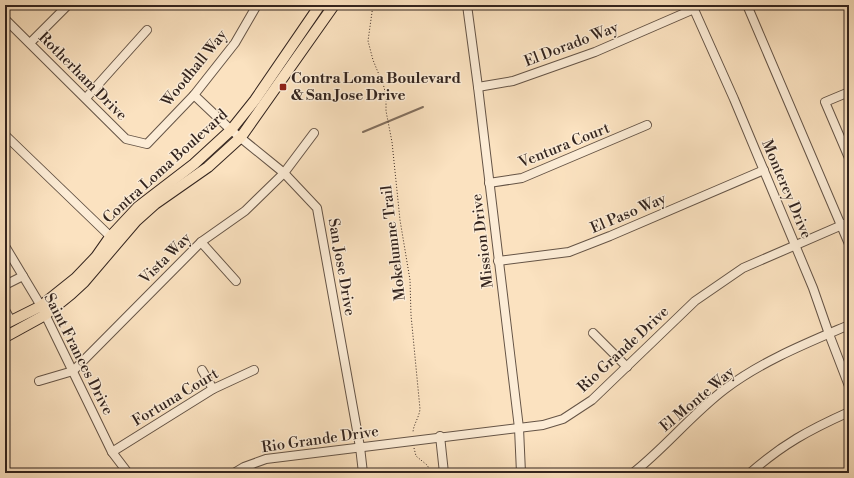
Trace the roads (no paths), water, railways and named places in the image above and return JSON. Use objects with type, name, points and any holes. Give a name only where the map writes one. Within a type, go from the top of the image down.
[{"type":"main road","name":"Contra Loma Boulevard","points":[[8,323],[43,311],[96,257],[110,237],[138,207],[194,164],[231,130],[255,100],[320,5]]},
{"type":"main road","name":"Contra Loma Boulevard","points":[[5,337],[84,282],[141,216],[155,204],[208,168],[241,137],[334,5]]},
{"type":"street","points":[[30,43],[68,5]]},
{"type":"street","name":"Woodhall Way","points":[[147,144],[194,94],[235,43],[257,5]]},
{"type":"street","name":"Mission Drive","points":[[467,5],[519,428],[521,473]]},
{"type":"street","points":[[746,5],[845,224],[849,244]]},
{"type":"street","name":"El Dorado Way","points":[[478,88],[513,81],[595,52],[693,7]]},
{"type":"street","name":"Monterey Drive","points":[[693,7],[764,170],[813,288],[849,386]]},
{"type":"street","name":"Rotherham Drive","points":[[5,18],[126,139],[147,144]]},
{"type":"street","points":[[86,98],[147,30]]},
{"type":"street","points":[[849,92],[825,102],[849,158]]},
{"type":"street","name":"San Jose Drive","points":[[194,94],[231,130],[284,173],[317,208],[360,447],[363,473]]},
{"type":"street","name":"Ventura Court","points":[[489,183],[522,178],[647,125]]},
{"type":"street","name":"Vista Way","points":[[73,371],[201,242],[245,211],[284,173],[314,134]]},
{"type":"street","points":[[5,135],[118,244]]},
{"type":"street","name":"El Paso Way","points":[[498,261],[568,252],[610,236],[764,170]]},
{"type":"street","name":"Rio Grande Drive","points":[[234,473],[244,467],[266,459],[413,441],[440,436],[519,428],[562,419],[592,400],[695,301],[743,268],[845,224]]},
{"type":"street","points":[[201,242],[236,281]]},
{"type":"street","name":"Saint Frances Drive","points":[[5,246],[43,311],[112,452],[128,473]]},
{"type":"street","points":[[5,285],[23,276]]},
{"type":"street","points":[[5,310],[8,323]]},
{"type":"street","name":"El Monte Way","points":[[633,473],[646,463],[701,410],[726,389],[762,364],[849,325]]},
{"type":"street","points":[[593,333],[627,367]]},
{"type":"street","points":[[202,370],[213,389]]},
{"type":"street","name":"Fortuna Court","points":[[112,452],[213,389],[254,370]]},
{"type":"street","points":[[39,381],[73,371]]},
{"type":"street","points":[[750,473],[770,455],[792,440],[813,428],[849,412]]},
{"type":"street","points":[[440,436],[444,473]]},
{"type":"waterway","points":[[363,132],[423,107]]},
{"type":"place","name":"Contra Loma Boulevard & San Jose Drive","points":[[283,87]]}]
